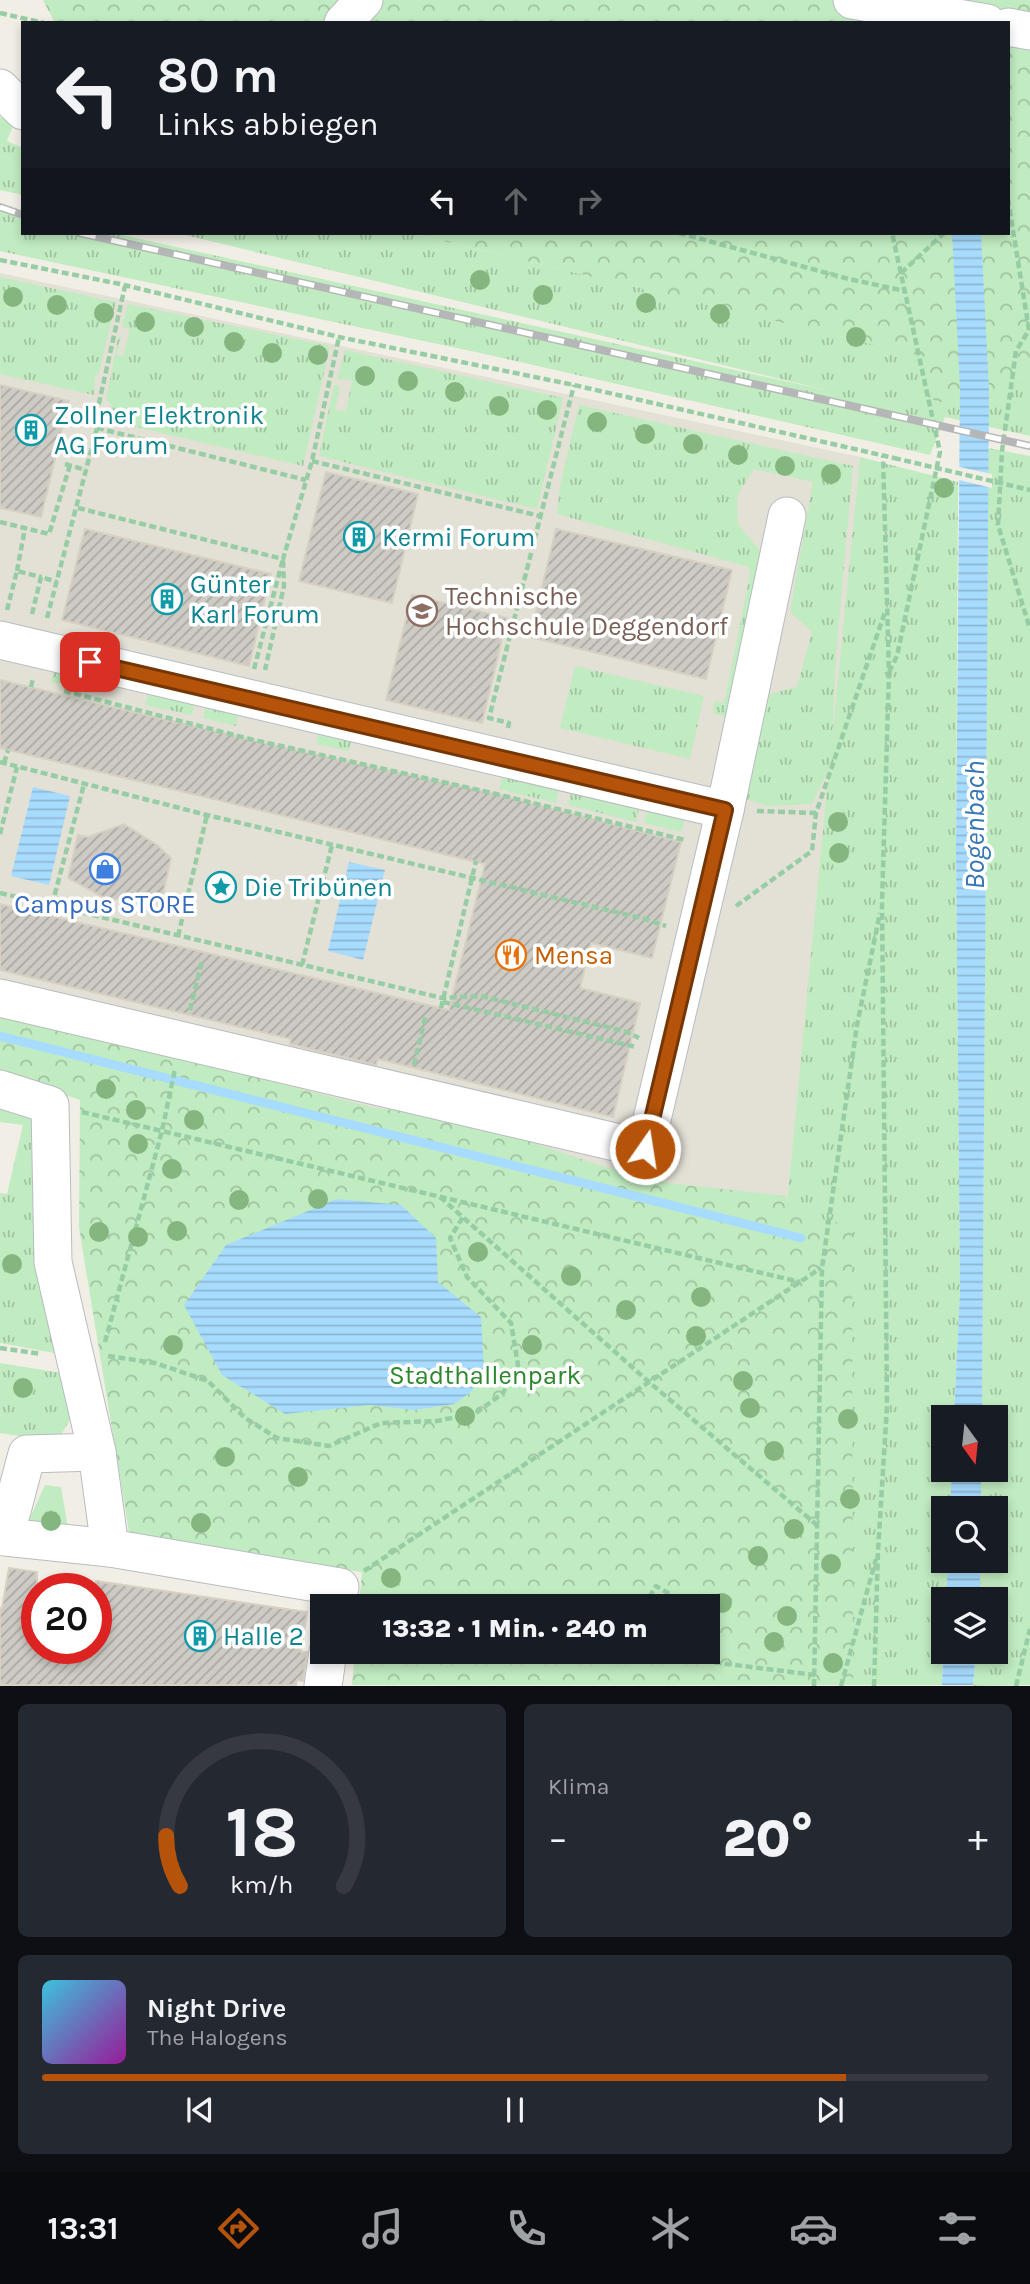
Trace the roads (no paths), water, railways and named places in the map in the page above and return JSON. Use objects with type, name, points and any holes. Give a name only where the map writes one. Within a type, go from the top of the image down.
[{"type":"lane","points":[[345,21],[363,0]]},
{"type":"lane","points":[[852,0],[975,21]]},
{"type":"lane","points":[[1010,27],[1030,31]]},
{"type":"lane","points":[[21,78],[0,86],[21,109]]},
{"type":"lane","points":[[0,998],[645,1149],[725,810],[787,516]]},
{"type":"lane","points":[[4,625],[252,699],[725,810]]},
{"type":"lane","points":[[0,1089],[50,1105],[53,1262],[97,1452],[110,1548]]},
{"type":"lane","points":[[97,1452],[27,1454],[5,1537],[110,1548],[324,1594]]},
{"type":"lane","points":[[323,1685],[326,1664]]},
{"type":"water","name":"Bogenbach","points":[[952,235],[981,235],[989,389],[982,1405],[955,1405],[960,1290],[956,849],[960,387]]},
{"type":"water","points":[[33,787],[70,796],[49,885],[11,876]]},
{"type":"water","points":[[349,862],[385,870],[363,960],[328,951]]},
{"type":"water","points":[[337,1199],[401,1205],[436,1238],[438,1282],[481,1317],[484,1367],[471,1392],[454,1404],[415,1410],[370,1405],[285,1414],[222,1375],[184,1305],[226,1245]]},
{"type":"water","points":[[951,1482],[981,1482],[981,1496],[951,1496]]},
{"type":"water","points":[[947,1573],[980,1573],[980,1587],[947,1587]]},
{"type":"water","points":[[943,1664],[975,1664],[973,1685],[942,1685]]},
{"type":"waterway","points":[[0,1036],[801,1238]]},
{"type":"railway","points":[[0,207],[21,214]]},
{"type":"railway","points":[[89,235],[1030,446]]},
{"type":"place","name":"Zollner Elektronik AG Forum","points":[[31,430]]},
{"type":"place","name":"Kermi Forum","points":[[359,537]]},
{"type":"place","name":"Günter Karl Forum","points":[[167,599]]},
{"type":"place","name":"Technische Hochschule Deggendorf","points":[[422,611]]},
{"type":"place","name":"Campus STORE","points":[[105,869]]},
{"type":"place","name":"Die Tribünen","points":[[221,887]]},
{"type":"place","name":"Mensa","points":[[511,955]]},
{"type":"place","name":"Halle 2","points":[[200,1636]]},
{"type":"park label","name":"Stadthallenpark","points":[[485,1375]]}]
